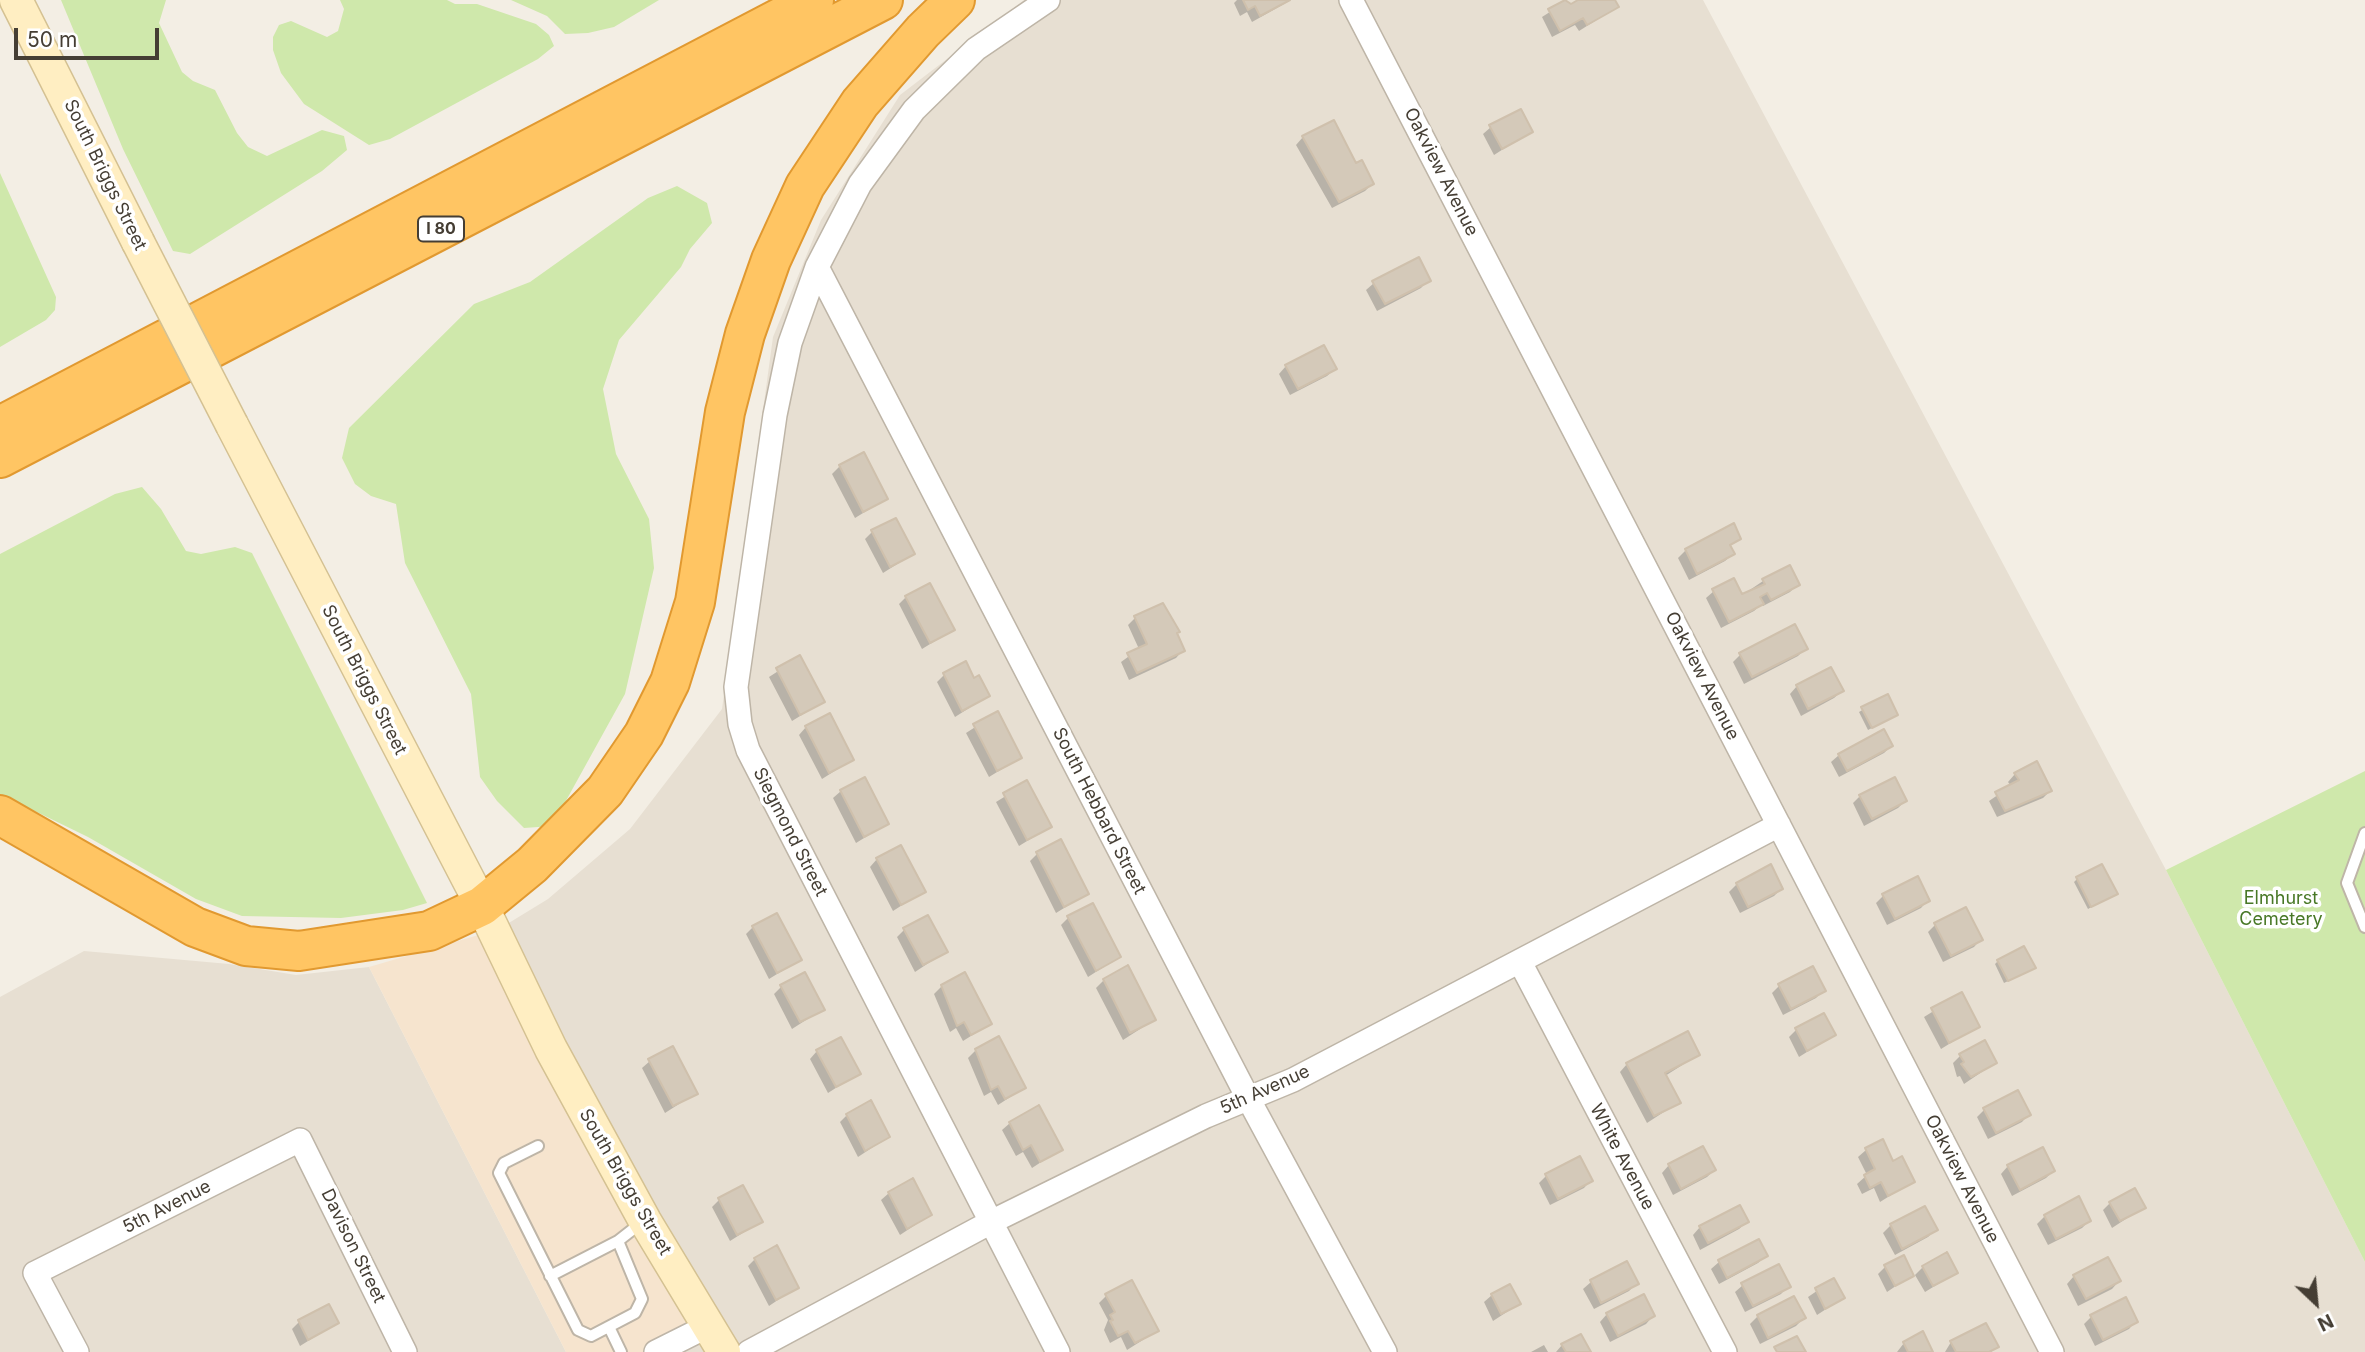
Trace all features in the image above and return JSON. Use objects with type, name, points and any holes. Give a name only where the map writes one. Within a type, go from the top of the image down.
[{"type":"highway","name":"I 80","points":[[0,425],[814,0]]},
{"type":"highway","name":"I 80","points":[[0,457],[883,0]]},
{"type":"highway","points":[[0,815],[195,927],[246,946],[299,951],[355,945],[429,931],[482,906],[532,865],[604,791],[644,734],[670,682],[695,602],[725,412],[745,334],[771,260],[805,186],[860,103],[923,31],[955,0]]},
{"type":"street","name":"South Briggs Street","points":[[16,0],[232,425],[482,906],[551,1049],[645,1221],[717,1339]]},
{"type":"street","name":"Siegmond Street","points":[[1048,0],[976,49],[914,110],[860,184],[817,267],[790,343],[775,415],[736,687],[740,724],[748,750],[1058,1352]]},
{"type":"street","name":"Oakview Avenue","points":[[1352,0],[2052,1352]]},
{"type":"street","name":"South Hebbard Street","points":[[817,267],[1249,1100],[1385,1352]]},
{"type":"street","name":"5th Avenue","points":[[749,1352],[991,1222],[1206,1116],[1249,1100],[1779,825]]},
{"type":"street","name":"White Avenue","points":[[1520,961],[1725,1352]]},
{"type":"street","name":"5th Avenue","points":[[77,1352],[35,1273],[300,1140]]},
{"type":"street","name":"Davison Street","points":[[300,1140],[405,1352]]},
{"type":"street","points":[[656,1352],[717,1339]]},
{"type":"lane","points":[[2365,833],[2347,883],[2365,927]]},
{"type":"lane","points":[[538,1146],[504,1163],[499,1173],[578,1330],[592,1336],[635,1313],[642,1299],[618,1241]]},
{"type":"lane","points":[[550,1276],[618,1241],[645,1221]]},
{"type":"lane","points":[[609,1327],[621,1352]]},
{"type":"shaded area","points":[[1024,0],[1703,0],[2166,870],[2365,1262],[2365,1352],[661,1352],[499,929],[548,899],[630,829],[722,709],[773,337],[821,220],[900,95]]},
{"type":"shaded area","points":[[499,929],[717,1321],[661,1352],[566,1352],[369,967]]},
{"type":"shaded area","points":[[84,951],[229,964],[296,975],[369,967],[566,1352],[0,1352],[0,997]]},
{"type":"green space","points":[[61,0],[166,0],[159,23],[182,72],[193,81],[215,90],[237,133],[248,147],[267,156],[322,130],[344,136],[347,150],[322,171],[190,254],[173,251],[123,149]]},
{"type":"green space","points":[[340,0],[447,0],[455,4],[477,4],[536,24],[549,35],[554,46],[538,59],[390,139],[369,145],[304,104],[281,73],[273,50],[273,37],[279,25],[291,21],[327,37],[338,31],[344,9]]},
{"type":"green space","points":[[511,0],[659,0],[614,27],[588,33],[565,34],[547,16]]},
{"type":"green space","points":[[0,173],[56,297],[55,310],[46,320],[0,347]]},
{"type":"green space","points":[[677,186],[707,203],[712,223],[690,249],[681,267],[619,340],[603,389],[616,454],[649,519],[654,568],[625,694],[552,826],[524,828],[497,801],[480,777],[471,694],[405,563],[396,504],[371,496],[355,484],[342,458],[349,428],[474,304],[530,282],[648,198]]},
{"type":"green space","points":[[142,487],[161,509],[186,551],[201,554],[235,547],[252,553],[427,903],[403,910],[341,918],[242,916],[196,899],[88,837],[0,794],[0,554],[115,494]]},
{"type":"green space","name":"Elmhurst Cemetery","points":[[2365,771],[2365,1262],[2166,870]]},
{"type":"building","points":[[1243,0],[1290,0],[1260,16],[1255,6],[1248,10]]},
{"type":"building","points":[[1565,0],[1571,4],[1578,0],[1615,0],[1619,7],[1587,25],[1583,18],[1560,31],[1548,9]]},
{"type":"building","points":[[1521,109],[1533,132],[1502,149],[1489,125]]},
{"type":"building","points":[[1334,120],[1356,163],[1362,160],[1374,184],[1339,202],[1302,136]]},
{"type":"building","points":[[1419,257],[1431,281],[1385,304],[1372,281]]},
{"type":"building","points":[[1324,345],[1337,369],[1298,389],[1285,365]]},
{"type":"building","points":[[864,452],[888,499],[863,512],[839,465]]},
{"type":"building","points":[[896,518],[915,554],[890,567],[871,530]]},
{"type":"building","points":[[1734,523],[1741,539],[1730,545],[1735,554],[1697,574],[1685,549]]},
{"type":"building","points":[[1790,565],[1800,585],[1771,600],[1767,593],[1760,597],[1764,604],[1729,622],[1712,589],[1734,578],[1742,594],[1765,584],[1762,579]]},
{"type":"building","points":[[930,583],[955,630],[930,643],[905,596]]},
{"type":"building","points":[[1163,603],[1180,632],[1177,633],[1185,651],[1137,673],[1127,653],[1147,644],[1134,616]]},
{"type":"building","points":[[1795,624],[1808,649],[1752,677],[1739,653]]},
{"type":"building","points":[[800,655],[825,702],[800,715],[776,668]]},
{"type":"building","points":[[966,661],[974,678],[979,675],[990,696],[962,711],[943,673]]},
{"type":"building","points":[[1831,667],[1844,691],[1808,709],[1796,685]]},
{"type":"building","points":[[1888,694],[1898,715],[1872,728],[1861,707]]},
{"type":"building","points":[[998,711],[1022,758],[997,771],[973,724]]},
{"type":"building","points":[[830,713],[854,760],[829,773],[805,726]]},
{"type":"building","points":[[1884,729],[1893,746],[1847,771],[1838,754]]},
{"type":"building","points":[[2037,761],[2052,791],[2005,811],[1995,792],[2019,780],[2014,773]]},
{"type":"building","points":[[865,777],[889,824],[864,837],[840,790]]},
{"type":"building","points":[[1895,777],[1907,801],[1872,819],[1859,795]]},
{"type":"building","points":[[1027,780],[1052,827],[1027,840],[1003,793]]},
{"type":"building","points":[[1061,839],[1089,894],[1064,907],[1036,852]]},
{"type":"building","points":[[901,845],[926,892],[901,905],[876,858]]},
{"type":"building","points":[[1771,864],[1783,889],[1748,907],[1736,883]]},
{"type":"building","points":[[2102,864],[2118,894],[2091,907],[2076,877]]},
{"type":"building","points":[[1918,876],[1930,901],[1895,919],[1882,894]]},
{"type":"building","points":[[1093,903],[1121,957],[1096,971],[1067,916]]},
{"type":"building","points":[[1966,907],[1983,940],[1951,956],[1934,923]]},
{"type":"building","points":[[777,913],[802,960],[777,973],[752,926]]},
{"type":"building","points":[[928,915],[948,952],[923,965],[903,928]]},
{"type":"building","points":[[2024,946],[2036,968],[2008,981],[1997,960]]},
{"type":"building","points":[[1128,965],[1156,1020],[1130,1033],[1103,979]]},
{"type":"building","points":[[1813,966],[1826,991],[1791,1009],[1778,984]]},
{"type":"building","points":[[805,972],[825,1010],[800,1022],[780,985]]},
{"type":"building","points":[[965,972],[992,1024],[971,1035],[964,1022],[957,1026],[941,985]]},
{"type":"building","points":[[1962,992],[1980,1027],[1949,1043],[1931,1008]]},
{"type":"building","points":[[1824,1013],[1836,1035],[1807,1051],[1795,1028]]},
{"type":"building","points":[[1688,1031],[1700,1055],[1665,1073],[1681,1103],[1654,1116],[1626,1063]]},
{"type":"building","points":[[999,1036],[1026,1088],[1005,1099],[998,1086],[991,1090],[975,1049]]},
{"type":"building","points":[[841,1037],[861,1074],[836,1087],[816,1050]]},
{"type":"building","points":[[1985,1040],[1997,1063],[1971,1077],[1961,1064],[1964,1062],[1959,1054]]},
{"type":"building","points":[[673,1046],[698,1094],[673,1106],[648,1059]]},
{"type":"building","points":[[2018,1090],[2031,1115],[1996,1133],[1983,1108]]},
{"type":"building","points":[[871,1100],[890,1137],[865,1151],[846,1114]]},
{"type":"building","points":[[1039,1105],[1063,1150],[1040,1162],[1031,1145],[1023,1150],[1009,1122]]},
{"type":"building","points":[[1883,1139],[1893,1161],[1902,1156],[1915,1182],[1888,1196],[1881,1182],[1870,1188],[1864,1175],[1875,1169],[1865,1148]]},
{"type":"building","points":[[1703,1146],[1716,1170],[1681,1189],[1668,1164]]},
{"type":"building","points":[[2043,1147],[2055,1171],[2020,1190],[2007,1165]]},
{"type":"building","points":[[1580,1156],[1593,1181],[1558,1199],[1545,1174]]},
{"type":"building","points":[[913,1178],[932,1215],[907,1229],[888,1192]]},
{"type":"building","points":[[743,1185],[763,1222],[737,1235],[718,1198]]},
{"type":"building","points":[[2135,1188],[2146,1208],[2120,1221],[2109,1202]]},
{"type":"building","points":[[2079,1196],[2091,1221],[2056,1239],[2044,1215]]},
{"type":"building","points":[[1740,1205],[1749,1222],[1708,1243],[1699,1226]]},
{"type":"building","points":[[1925,1206],[1938,1230],[1902,1249],[1890,1224]]},
{"type":"building","points":[[1759,1239],[1768,1256],[1727,1278],[1718,1260]]},
{"type":"building","points":[[777,1245],[799,1288],[776,1300],[754,1258]]},
{"type":"building","points":[[1947,1252],[1958,1273],[1933,1286],[1922,1266]]},
{"type":"building","points":[[1904,1255],[1914,1276],[1895,1286],[1884,1265]]},
{"type":"building","points":[[2108,1257],[2121,1281],[2086,1299],[2073,1275]]},
{"type":"building","points":[[1627,1261],[1639,1284],[1601,1303],[1590,1280]]},
{"type":"building","points":[[1779,1264],[1791,1287],[1753,1306],[1741,1283]]},
{"type":"building","points":[[1834,1278],[1845,1298],[1825,1309],[1815,1288]]},
{"type":"building","points":[[1132,1280],[1159,1331],[1135,1343],[1128,1331],[1118,1336],[1110,1321],[1113,1320],[1110,1315],[1115,1312],[1105,1294]]},
{"type":"building","points":[[1510,1284],[1521,1304],[1501,1314],[1491,1294]]},
{"type":"building","points":[[1644,1294],[1655,1316],[1618,1336],[1606,1313]]},
{"type":"building","points":[[1794,1296],[1806,1318],[1768,1338],[1757,1315]]},
{"type":"building","points":[[2126,1297],[2138,1322],[2103,1340],[2090,1315]]},
{"type":"building","points":[[329,1304],[339,1323],[308,1340],[298,1320]]},
{"type":"building","points":[[1986,1323],[1999,1347],[1989,1352],[1956,1352],[1950,1341]]},
{"type":"building","points":[[1923,1331],[1933,1352],[1908,1352],[1903,1342]]},
{"type":"building","points":[[1581,1334],[1591,1352],[1566,1352],[1561,1344]]},
{"type":"building","points":[[1797,1336],[1806,1352],[1777,1352],[1774,1347]]}]
